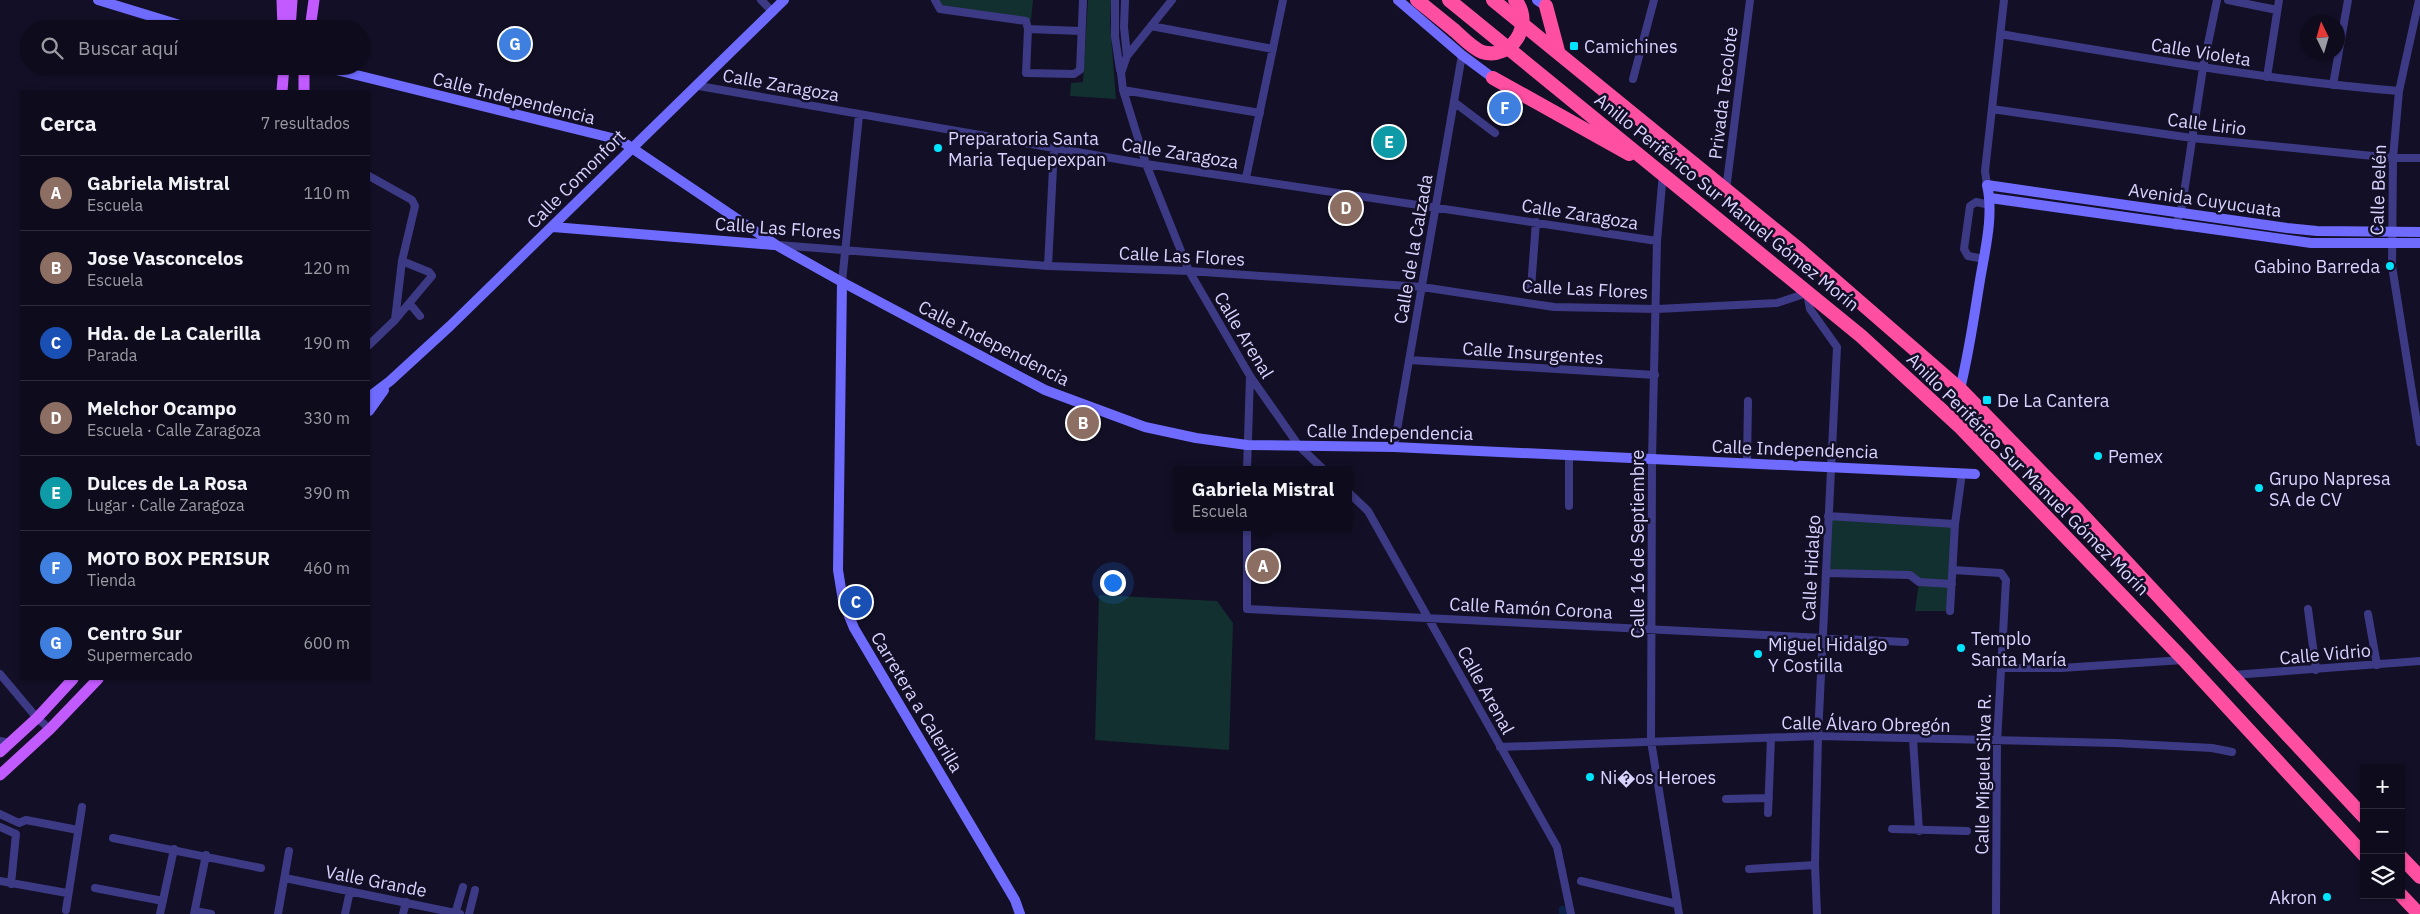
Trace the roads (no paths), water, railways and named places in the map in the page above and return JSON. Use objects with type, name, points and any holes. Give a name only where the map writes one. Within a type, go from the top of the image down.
[{"type":"highway","points":[[1417,0],[1482,52],[1498,52],[1508,48],[1516,41],[1523,26],[1522,10],[1515,0]]},
{"type":"highway","name":"Anillo Periférico Sur Manuel Gómez Morín","points":[[1449,0],[1862,336],[1959,426],[2184,660],[2363,854]]},
{"type":"highway","name":"Anillo Periférico Sur Manuel Gómez Morín","points":[[1493,0],[1800,250],[1960,389],[2072,504],[2360,813]]},
{"type":"highway","points":[[1544,2],[1558,52]]},
{"type":"highway","points":[[1493,78],[1662,173]]},
{"type":"highway","points":[[2405,861],[2420,877]]},
{"type":"highway","points":[[2405,899],[2419,914]]},
{"type":"main road","points":[[282,0],[283,20]]},
{"type":"main road","points":[[291,20],[292,0]]},
{"type":"main road","points":[[305,20],[306,0]]},
{"type":"main road","points":[[311,20],[314,0]]},
{"type":"main road","points":[[282,90],[283,75]]},
{"type":"main road","points":[[304,75],[304,90]]},
{"type":"main road","points":[[0,752],[5,742],[37,718],[72,680]]},
{"type":"main road","points":[[0,775],[50,729],[97,680]]},
{"type":"street","points":[[98,0],[124,4],[168,20]]},
{"type":"street","points":[[761,0],[773,12]]},
{"type":"street","name":"Calle Comonfort","points":[[370,396],[390,381],[553,227],[632,148],[699,86],[784,0]]},
{"type":"street","points":[[935,0],[940,9],[1025,21],[1028,29],[1025,68],[1026,73],[1031,74],[1078,74],[1083,0]]},
{"type":"street","points":[[1116,0],[1115,37],[1121,73]]},
{"type":"street","name":"Calle Arenal","points":[[1126,0],[1124,27],[1127,56],[1121,73],[1123,90],[1146,164],[1189,271],[1250,376],[1299,446],[1320,466]]},
{"type":"street","points":[[1127,56],[1172,0]]},
{"type":"street","points":[[1246,178],[1283,0]]},
{"type":"street","points":[[1398,0],[1462,55],[1493,78]]},
{"type":"street","points":[[1633,79],[1654,0]]},
{"type":"street","name":"Privada Tecolote","points":[[1726,190],[1750,0]]},
{"type":"street","points":[[1960,389],[1968,360],[1984,259],[1990,202],[1986,171],[2004,0]]},
{"type":"street","points":[[2176,226],[2180,213],[2202,68],[2217,0]]},
{"type":"street","points":[[2228,0],[2277,10]]},
{"type":"street","points":[[2267,77],[2279,0]]},
{"type":"street","points":[[2333,85],[2348,0]]},
{"type":"street","name":"Calle Belén","points":[[2419,0],[2399,91],[2393,158],[2391,243],[2392,266],[2416,394],[2420,442]]},
{"type":"street","points":[[1151,26],[1273,49]]},
{"type":"street","points":[[1028,29],[1081,31]]},
{"type":"street","name":"Calle Violeta","points":[[2000,34],[2202,68],[2333,85],[2399,91]]},
{"type":"street","name":"Calle de la Calzada","points":[[1394,447],[1462,55]]},
{"type":"street","name":"Calle Independencia","points":[[356,75],[620,140],[776,245],[842,282],[1045,390],[1145,428],[1196,438],[1248,445],[1394,447],[1976,474]]},
{"type":"street","name":"Calle Zaragoza","points":[[699,86],[1146,164],[1436,206],[1657,241]]},
{"type":"street","points":[[1123,90],[1260,113]]},
{"type":"street","points":[[1454,102],[1495,133]]},
{"type":"street","name":"Calle Lirio","points":[[1992,108],[2192,138],[2393,158],[2420,158]]},
{"type":"street","points":[[842,282],[859,115]]},
{"type":"street","points":[[1048,266],[1054,148]]},
{"type":"street","name":"Calle 16 de Septiembre","points":[[1662,173],[1657,241],[1657,309],[1652,459],[1651,741],[1679,914]]},
{"type":"street","points":[[370,177],[415,203],[402,261],[395,320]]},
{"type":"street","name":"Avenida Cuyucuata","points":[[1987,185],[2317,231],[2420,232]]},
{"type":"street","points":[[1984,259],[1968,256],[1964,249],[1970,206],[1976,202],[1990,202]]},
{"type":"street","name":"Avenida Cuyucuata","points":[[1990,202],[2311,243],[2420,243]]},
{"type":"street","points":[[1531,288],[1536,222]]},
{"type":"street","name":"Calle Las Flores","points":[[553,227],[1048,266],[1189,271],[1422,287],[1554,307],[1657,309],[1777,303],[1807,293]]},
{"type":"street","points":[[370,344],[410,304],[432,276],[429,272],[402,261]]},
{"type":"street","name":"Carretera a Calerilla","points":[[842,282],[838,570],[843,602],[854,628],[1015,900],[1020,914]]},
{"type":"street","name":"Calle Hidalgo","points":[[1807,293],[1810,309],[1837,347],[1818,736],[1815,865],[1817,914]]},
{"type":"street","points":[[410,304],[420,316]]},
{"type":"street","name":"Calle Insurgentes","points":[[1409,360],[1655,375]]},
{"type":"street","points":[[1247,466],[1250,376]]},
{"type":"street","name":"Calle Comonfort","points":[[370,410],[390,381]]},
{"type":"street","points":[[1747,463],[1748,401]]},
{"type":"street","points":[[1569,454],[1569,506]]},
{"type":"street","points":[[1950,611],[1955,524],[1962,473]]},
{"type":"street","name":"Calle Arenal","points":[[1352,496],[1368,511],[1558,847],[1571,914]]},
{"type":"street","points":[[1828,516],[1955,524]]},
{"type":"street","name":"Calle Ramón Corona","points":[[1247,531],[1247,609],[1905,642]]},
{"type":"street","name":"Calle Miguel Silva R.","points":[[1952,570],[2004,575],[2006,580],[1997,742],[1996,914]]},
{"type":"street","points":[[1826,573],[1910,575],[1919,582],[1952,584]]},
{"type":"street","points":[[2308,609],[2316,670]]},
{"type":"street","points":[[2368,614],[2377,665]]},
{"type":"street","points":[[2000,668],[2061,668],[2184,660]]},
{"type":"street","name":"Calle Vidrio","points":[[2233,675],[2420,662]]},
{"type":"street","points":[[0,674],[37,718],[50,729]]},
{"type":"street","name":"Calle Álvaro Obregón","points":[[1500,747],[1818,736],[1997,742],[2115,743],[2212,748],[2232,752]]},
{"type":"street","points":[[1768,813],[1771,738]]},
{"type":"street","points":[[1913,739],[1919,831]]},
{"type":"street","points":[[1726,799],[1769,798]]},
{"type":"street","points":[[66,910],[82,807]]},
{"type":"street","points":[[0,814],[19,823],[26,820],[78,830]]},
{"type":"street","points":[[0,827],[16,834],[11,884]]},
{"type":"street","points":[[1892,830],[1967,831]]},
{"type":"street","points":[[112,838],[206,855],[261,868]]},
{"type":"street","points":[[160,914],[174,849]]},
{"type":"street","points":[[278,914],[289,851]]},
{"type":"street","points":[[206,855],[195,912],[211,914]]},
{"type":"street","points":[[1749,869],[1815,865]]},
{"type":"street","name":"Valle Grande","points":[[285,878],[457,914]]},
{"type":"street","points":[[0,881],[68,893]]},
{"type":"street","points":[[1581,881],[1678,904]]},
{"type":"street","points":[[457,914],[463,887]]},
{"type":"street","points":[[95,888],[163,901]]},
{"type":"street","points":[[469,914],[476,890]]},
{"type":"street","points":[[344,914],[350,891]]},
{"type":"street","points":[[403,914],[406,902]]},
{"type":"waterway","points":[[1563,910],[1564,914]]},
{"type":"place","name":"Centro Sur","points":[[515,44]]},
{"type":"place","name":"Camichines","points":[[1574,46]]},
{"type":"place","name":"MOTO BOX PERISUR","points":[[1505,108]]},
{"type":"place","name":"Dulces de La Rosa","points":[[1389,142]]},
{"type":"place","name":"Preparatoria Santa Maria Tequepexpan","points":[[938,148]]},
{"type":"place","name":"Melchor Ocampo","points":[[1346,208]]},
{"type":"place","name":"Gabino Barreda","points":[[2390,266]]},
{"type":"place","name":"De La Cantera","points":[[1987,400]]},
{"type":"place","name":"Jose Vasconcelos","points":[[1083,423]]},
{"type":"place","name":"Pemex","points":[[2098,456]]},
{"type":"place","name":"Grupo Napresa SA de CV","points":[[2259,488]]},
{"type":"place","name":"Gabriela Mistral","points":[[1263,566]]},
{"type":"place","name":"Hda. de La Calerilla","points":[[856,602]]},
{"type":"place","name":"Templo Santa María","points":[[1961,648]]},
{"type":"place","name":"Miguel Hidalgo Y Costilla","points":[[1758,654]]},
{"type":"place","name":"Ni�os Heroes","points":[[1590,777]]},
{"type":"place","name":"Akron","points":[[2327,897]]}]
